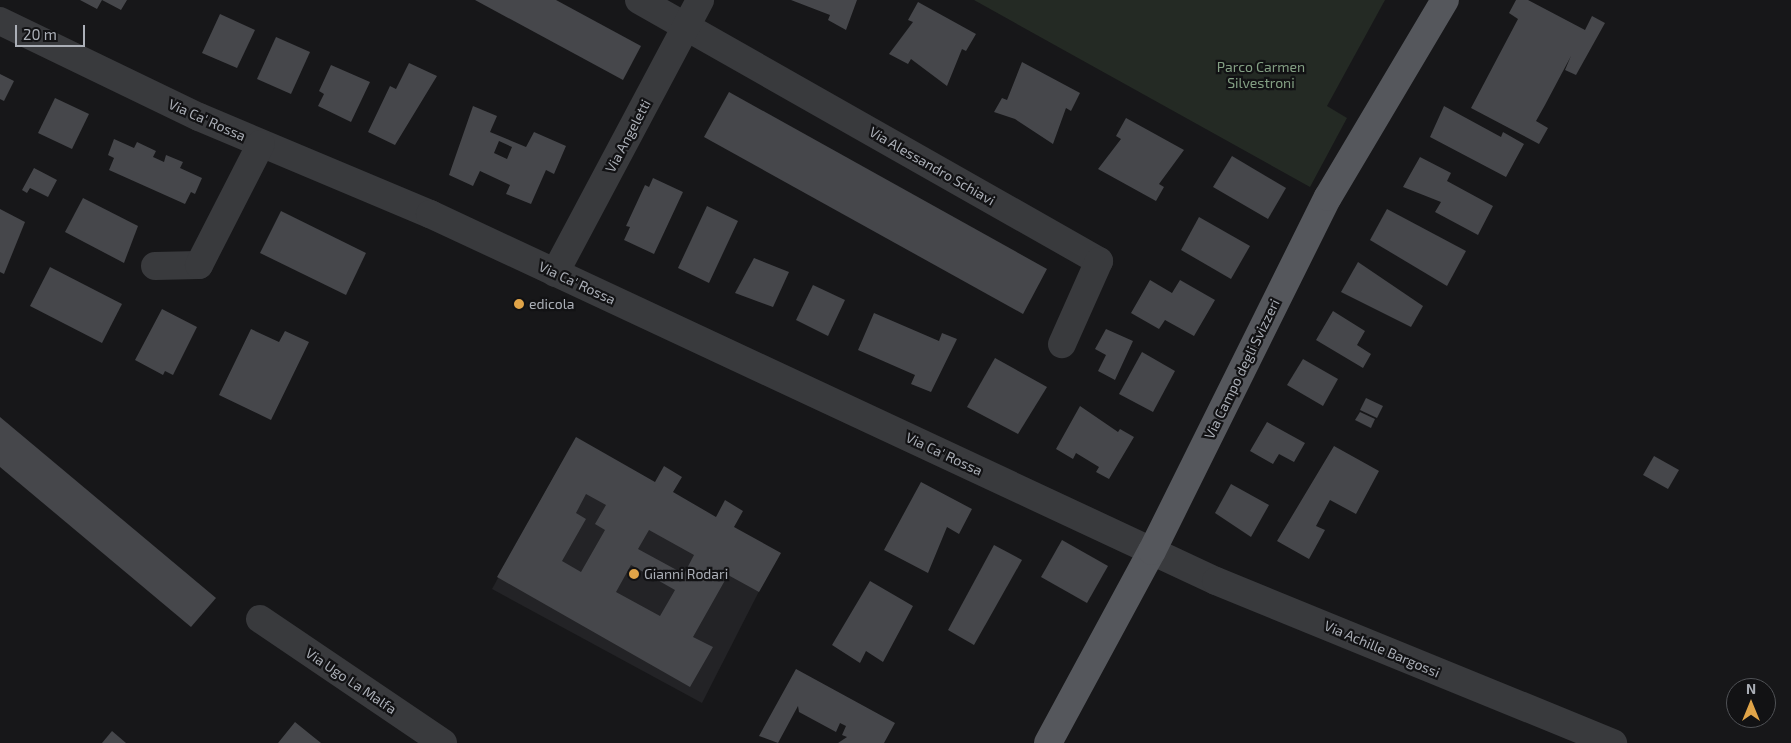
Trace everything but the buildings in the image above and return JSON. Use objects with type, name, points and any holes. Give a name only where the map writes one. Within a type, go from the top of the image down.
[{"type":"main road","name":"Via Campo degli Svizzeri","points":[[1048,743],[1152,551],[1328,197],[1445,0]]},
{"type":"street","points":[[639,0],[686,27]]},
{"type":"street","name":"Via Angeletti","points":[[555,273],[700,0]]},
{"type":"street","name":"Via Ca' Rossa","points":[[0,21],[261,144],[555,273],[1152,551]]},
{"type":"street","name":"Via Alessandro Schiavi","points":[[686,27],[1099,261],[1062,344]]},
{"type":"street","points":[[155,266],[199,265],[261,144]]},
{"type":"street","name":"Via Achille Bargossi","points":[[1152,551],[1216,581],[1613,743]]},
{"type":"street","name":"Via Ugo La Malfa","points":[[260,619],[443,743]]},
{"type":"shaded area","name":"Gianni Rodari","points":[[570,447],[775,560],[702,703],[492,589]]},
{"type":"green space","name":"Parco Carmen Silvestroni","points":[[974,0],[1385,0],[1327,106],[1347,118],[1310,187]]},
{"type":"place","name":"edicola","points":[[519,304]]},
{"type":"place","name":"Gianni Rodari","points":[[634,574]]}]
